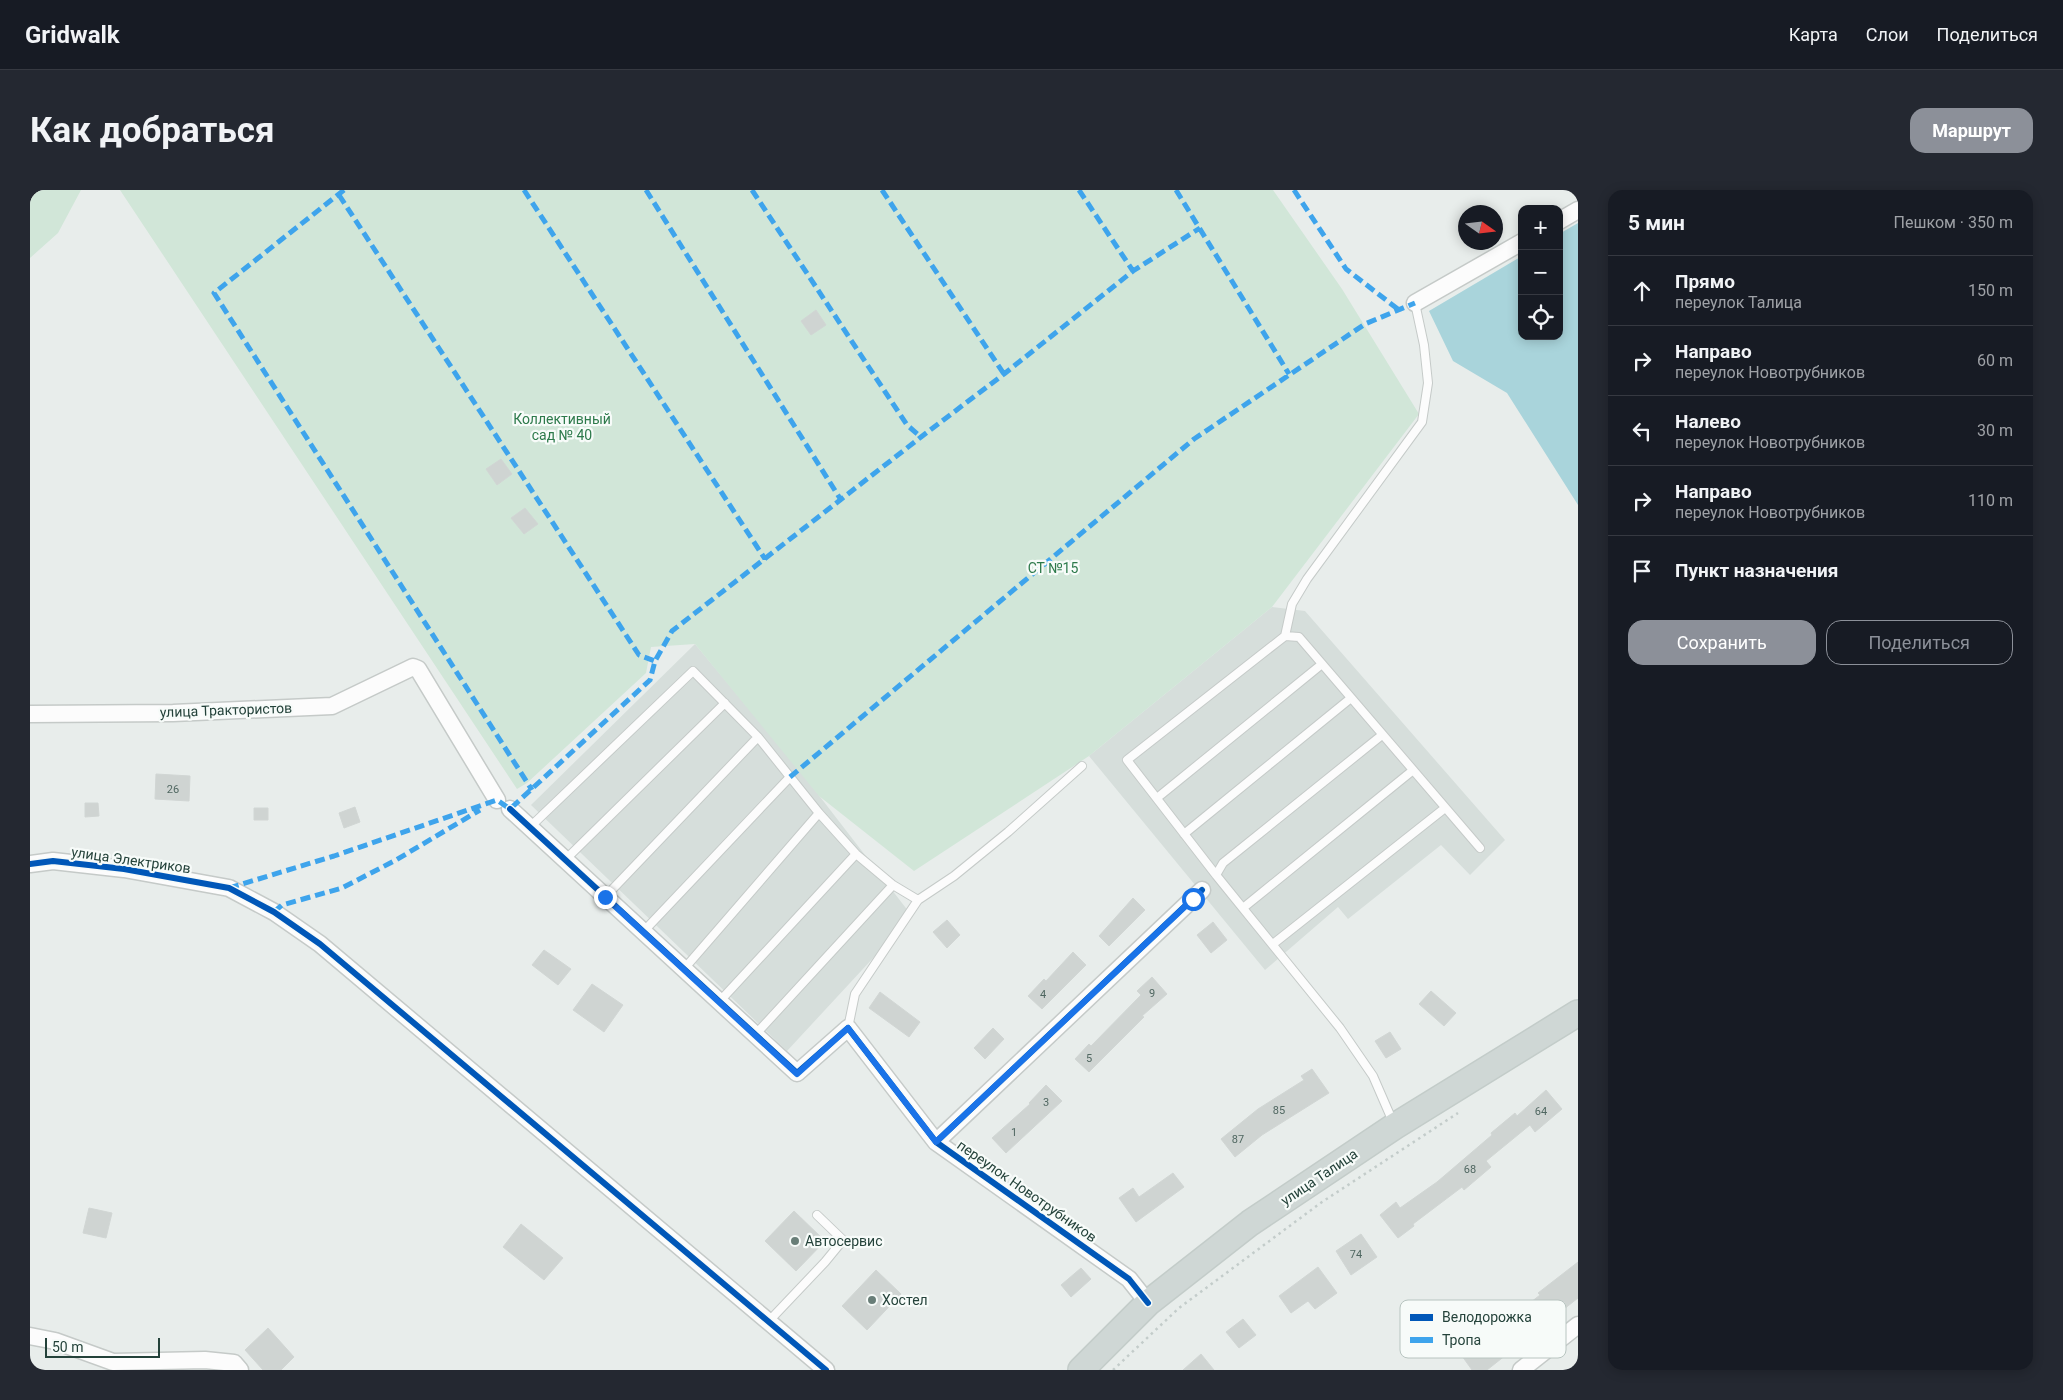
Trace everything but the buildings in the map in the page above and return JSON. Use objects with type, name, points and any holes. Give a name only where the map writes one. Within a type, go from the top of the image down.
[{"type":"main road","name":"улица Талица","points":[[1081,1370],[1148,1303],[1250,1223],[1395,1126],[1578,1013]]},
{"type":"street","points":[[1563,219],[1578,210]]},
{"type":"street","points":[[1415,303],[1518,244]]},
{"type":"street","name":"улица Трактористов","points":[[30,714],[173,713],[332,706],[413,667],[418,669],[503,804],[530,828]]},
{"type":"street","points":[[530,828],[797,1074],[848,1028]]},
{"type":"street","name":"улица Электриков","points":[[30,864],[53,861],[124,869],[229,888],[274,912],[320,944],[826,1370]]},
{"type":"street","points":[[936,1142],[1202,890]]},
{"type":"street","name":"переулок Новотрубников","points":[[848,1028],[936,1142],[1129,1279],[1148,1303]]},
{"type":"street","points":[[1566,1335],[1578,1325]]},
{"type":"street","points":[[30,1336],[55,1341],[113,1362],[205,1360],[234,1363],[240,1370]]},
{"type":"street","points":[[1522,1370],[1537,1358]]},
{"type":"lane","points":[[1395,1126],[1373,1076],[1340,1028],[1216,875],[1127,760],[1285,636],[1292,604],[1307,579],[1422,422],[1428,383],[1424,345],[1415,303]]},
{"type":"lane","points":[[1285,636],[1299,637],[1480,848]]},
{"type":"lane","points":[[1157,798],[1322,664]]},
{"type":"lane","points":[[530,828],[693,671],[758,737],[819,813],[856,854],[893,884],[918,900]]},
{"type":"lane","points":[[1184,834],[1351,698]]},
{"type":"lane","points":[[565,860],[725,703]]},
{"type":"lane","points":[[1216,875],[1223,863],[1382,735]]},
{"type":"lane","points":[[605,897],[758,737]]},
{"type":"lane","points":[[848,1028],[855,994],[918,900],[954,876],[1008,832],[1082,766]]},
{"type":"lane","points":[[1243,908],[1412,770]]},
{"type":"lane","points":[[644,932],[790,777]]},
{"type":"lane","points":[[1273,944],[1445,808]]},
{"type":"lane","points":[[684,969],[819,813]]},
{"type":"lane","points":[[719,1002],[856,854]]},
{"type":"lane","points":[[755,1035],[893,884]]},
{"type":"lane","points":[[769,1322],[843,1240],[817,1215]]},
{"type":"path","points":[[1113,1370],[1195,1296],[1322,1202],[1465,1108]]},
{"type":"shaded area","points":[[1272,607],[1305,611],[1505,840],[1470,875],[1441,845],[1348,919],[1338,907],[1265,970],[1089,756]]},
{"type":"shaded area","points":[[695,644],[794,763],[912,916],[787,1051],[531,805]]},
{"type":"green space","points":[[30,190],[81,190],[58,233],[30,258]]},
{"type":"green space","name":"Коллективный сад № 40","points":[[120,190],[1273,190],[1342,289],[1419,414],[1272,607],[1089,756],[914,871],[819,796],[695,644],[651,647],[646,673],[527,783],[517,789]]},
{"type":"water","points":[[1578,223],[1578,505],[1507,393],[1453,361],[1429,311],[1518,258],[1518,340],[1563,340],[1563,232]]},
{"type":"marked path","points":[[344,190],[214,293],[532,790]]},
{"type":"marked path","points":[[524,190],[765,559]]},
{"type":"marked path","points":[[646,190],[841,500]]},
{"type":"marked path","points":[[752,190],[907,425],[921,437]]},
{"type":"marked path","points":[[882,190],[1004,374]]},
{"type":"marked path","points":[[1079,190],[1133,271]]},
{"type":"marked path","points":[[1176,190],[1289,374]]},
{"type":"marked path","points":[[1294,190],[1346,269],[1399,310]]},
{"type":"marked path","points":[[339,195],[639,655],[655,661]]},
{"type":"marked path","points":[[229,888],[334,856],[497,800],[510,809],[650,680],[655,661],[672,631],[1004,374],[1133,271],[1200,228]]},
{"type":"marked path","points":[[790,777],[1194,439],[1365,324],[1415,303]]},
{"type":"marked path","points":[[274,912],[282,905],[342,888],[396,860],[480,810]]},
{"type":"cycle path","points":[[510,809],[797,1073],[848,1028],[936,1142],[1129,1279],[1148,1303]]},
{"type":"cycle path","points":[[30,864],[53,861],[124,869],[229,888],[274,912],[320,944],[826,1370]]},
{"type":"cycle path","points":[[936,1142],[1202,890]]},
{"type":"place","name":"Автосервис","points":[[795,1241]]},
{"type":"place","name":"Хостел","points":[[872,1300]]},
{"type":"route","points":[[605,897],[797,1074],[848,1028],[936,1142],[1193,899]]},
{"type":"park label","name":"СТ №15","points":[[1053,568]]}]
